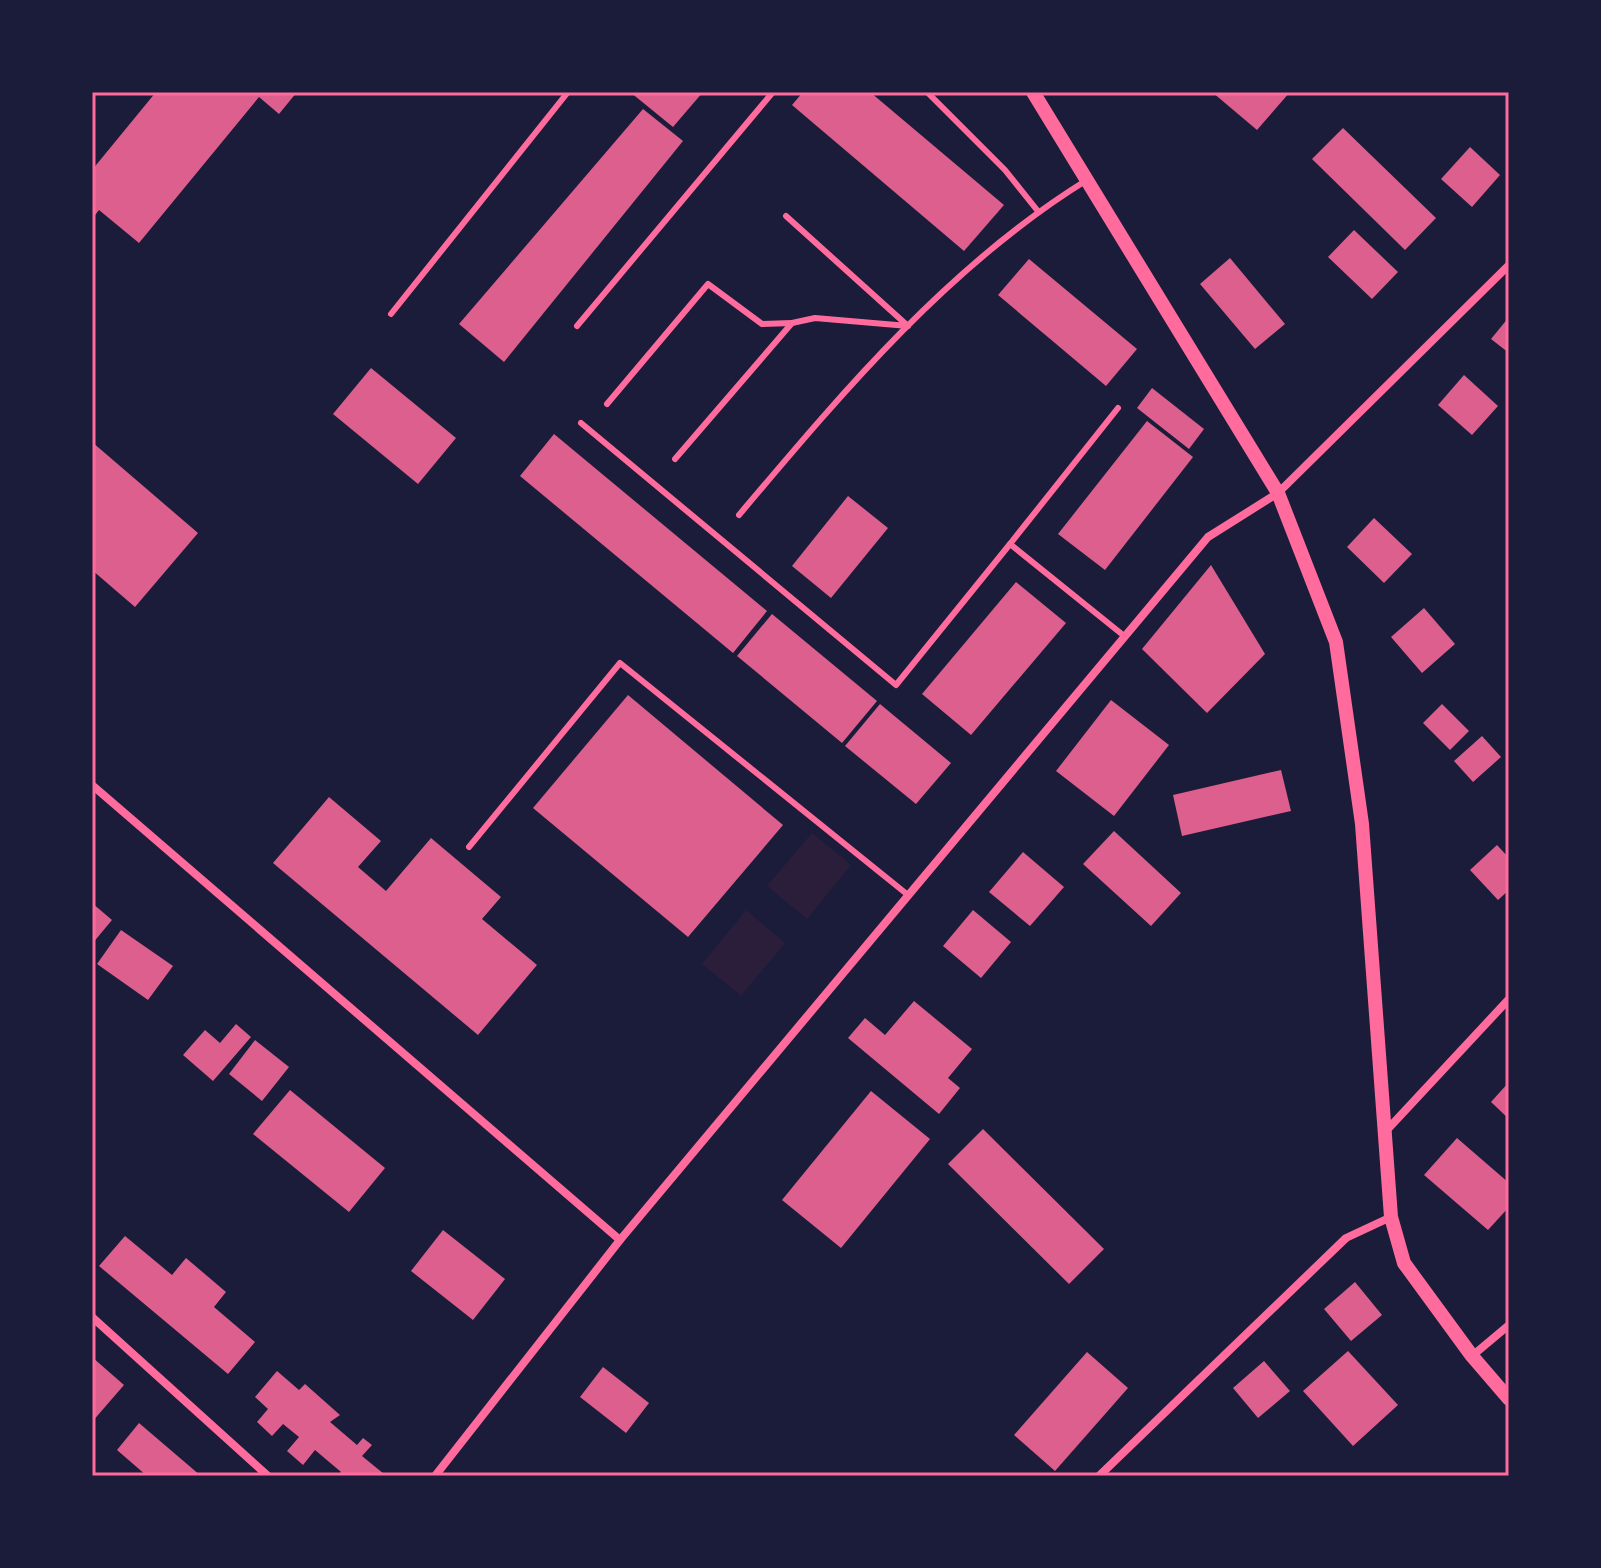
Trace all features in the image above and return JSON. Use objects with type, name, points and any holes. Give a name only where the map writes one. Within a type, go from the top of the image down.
[{"type":"street","points":[[1033,92],[1278,493],[1336,642],[1362,824],[1391,1217],[1404,1263],[1472,1356],[1509,1399]]},
{"type":"street","points":[[435,1476],[620,1240],[1208,537],[1278,493],[1509,265]]},
{"type":"street","points":[[92,785],[620,1240]]},
{"type":"street","points":[[1386,1131],[1509,999]]},
{"type":"street","points":[[1099,1476],[1346,1238],[1391,1217]]},
{"type":"street","points":[[92,1317],[268,1476]]},
{"type":"street","points":[[1472,1356],[1509,1325]]},
{"type":"lane","points":[[391,314],[568,92]]},
{"type":"lane","points":[[577,326],[773,92]]},
{"type":"lane","points":[[927,92],[1005,170],[1037,210]]},
{"type":"lane","points":[[739,515],[841,395],[908,326],[1037,210],[1087,180]]},
{"type":"lane","points":[[786,216],[908,326]]},
{"type":"lane","points":[[607,404],[708,284],[762,324],[815,318],[908,326]]},
{"type":"lane","points":[[675,459],[792,323]]},
{"type":"lane","points":[[581,423],[896,685],[1118,408]]},
{"type":"lane","points":[[1010,544],[1123,635]]},
{"type":"lane","points":[[469,847],[620,663],[908,895]]},
{"type":"shaded area","points":[[812,833],[851,865],[807,919],[767,886]]},
{"type":"shaded area","points":[[746,910],[785,943],[741,996],[702,964]]},
{"type":"building","points":[[156,92],[297,92],[279,114],[259,97],[139,243],[99,210],[92,219],[92,170]]},
{"type":"building","points":[[630,92],[703,92],[673,127]]},
{"type":"building","points":[[803,92],[870,92],[1004,205],[964,251],[792,105]]},
{"type":"building","points":[[1212,92],[1290,92],[1257,130]]},
{"type":"building","points":[[643,109],[683,141],[504,362],[459,324]]},
{"type":"building","points":[[1343,128],[1436,218],[1405,250],[1312,159]]},
{"type":"building","points":[[1470,147],[1500,175],[1472,207],[1441,179]]},
{"type":"building","points":[[1354,230],[1398,272],[1372,299],[1328,257]]},
{"type":"building","points":[[1230,258],[1285,324],[1255,349],[1200,284]]},
{"type":"building","points":[[1029,259],[1137,349],[1106,386],[998,295]]},
{"type":"building","points":[[1509,317],[1509,353],[1491,339]]},
{"type":"building","points":[[371,368],[456,438],[418,484],[333,414]]},
{"type":"building","points":[[1464,375],[1498,406],[1472,435],[1438,405]]},
{"type":"building","points":[[1152,388],[1204,429],[1189,449],[1137,408]]},
{"type":"building","points":[[1147,421],[1193,457],[1105,570],[1058,534]]},
{"type":"building","points":[[554,434],[767,611],[733,653],[520,476]]},
{"type":"building","points":[[92,442],[198,533],[135,607],[92,570]]},
{"type":"building","points":[[848,496],[888,528],[831,598],[792,566]]},
{"type":"building","points":[[1374,518],[1412,554],[1384,583],[1347,547]]},
{"type":"building","points":[[1211,565],[1265,654],[1207,713],[1142,649]]},
{"type":"building","points":[[1016,582],[1066,623],[971,735],[922,694]]},
{"type":"building","points":[[1424,608],[1455,644],[1422,673],[1391,637]]},
{"type":"building","points":[[772,614],[877,701],[842,743],[737,656]]},
{"type":"building","points":[[628,695],[783,825],[688,937],[533,808]]},
{"type":"building","points":[[1111,700],[1169,745],[1114,816],[1056,771]]},
{"type":"building","points":[[880,704],[951,763],[916,804],[845,746]]},
{"type":"building","points":[[1442,704],[1469,731],[1450,750],[1423,723]]},
{"type":"building","points":[[1482,736],[1501,757],[1473,782],[1454,761]]},
{"type":"building","points":[[1281,770],[1291,811],[1182,836],[1173,795]]},
{"type":"building","points":[[329,797],[381,841],[358,867],[386,891],[431,838],[501,897],[482,919],[537,965],[478,1035],[273,863]]},
{"type":"building","points":[[1114,831],[1181,893],[1151,926],[1083,864]]},
{"type":"building","points":[[1497,845],[1509,858],[1509,890],[1498,900],[1470,870]]},
{"type":"building","points":[[1023,852],[1064,887],[1030,926],[989,892]]},
{"type":"building","points":[[92,903],[112,920],[92,944]]},
{"type":"building","points":[[973,910],[1011,942],[981,978],[943,946]]},
{"type":"building","points":[[121,930],[173,966],[148,1000],[97,964]]},
{"type":"building","points":[[914,1001],[972,1049],[948,1078],[960,1088],[939,1114],[848,1038],[865,1018],[885,1035]]},
{"type":"building","points":[[236,1024],[251,1037],[213,1081],[183,1055],[205,1030],[220,1043]]},
{"type":"building","points":[[255,1040],[289,1067],[262,1101],[229,1074]]},
{"type":"building","points":[[1509,1082],[1509,1119],[1491,1102]]},
{"type":"building","points":[[290,1090],[385,1168],[349,1212],[253,1134]]},
{"type":"building","points":[[871,1091],[930,1139],[841,1248],[782,1200]]},
{"type":"building","points":[[983,1129],[1104,1249],[1069,1284],[948,1164]]},
{"type":"building","points":[[1457,1138],[1509,1183],[1509,1207],[1488,1230],[1424,1175]]},
{"type":"building","points":[[443,1230],[505,1279],[473,1320],[411,1271]]},
{"type":"building","points":[[125,1236],[172,1275],[186,1258],[226,1292],[214,1307],[255,1342],[228,1374],[99,1266]]},
{"type":"building","points":[[1355,1282],[1382,1315],[1351,1341],[1324,1309]]},
{"type":"building","points":[[1348,1351],[1398,1405],[1353,1446],[1303,1391]]},
{"type":"building","points":[[1087,1352],[1128,1388],[1055,1471],[1014,1435]]},
{"type":"building","points":[[92,1357],[124,1385],[92,1422]]},
{"type":"building","points":[[1264,1361],[1290,1391],[1258,1418],[1233,1388]]},
{"type":"building","points":[[603,1367],[649,1403],[626,1433],[580,1397]]},
{"type":"building","points":[[277,1371],[299,1390],[305,1384],[340,1415],[330,1422],[357,1445],[363,1438],[372,1445],[362,1456],[384,1474],[337,1476],[341,1472],[315,1450],[303,1465],[287,1451],[299,1437],[283,1424],[272,1436],[257,1422],[268,1409],[255,1397]]},
{"type":"building","points":[[139,1423],[201,1476],[147,1476],[117,1450]]}]
